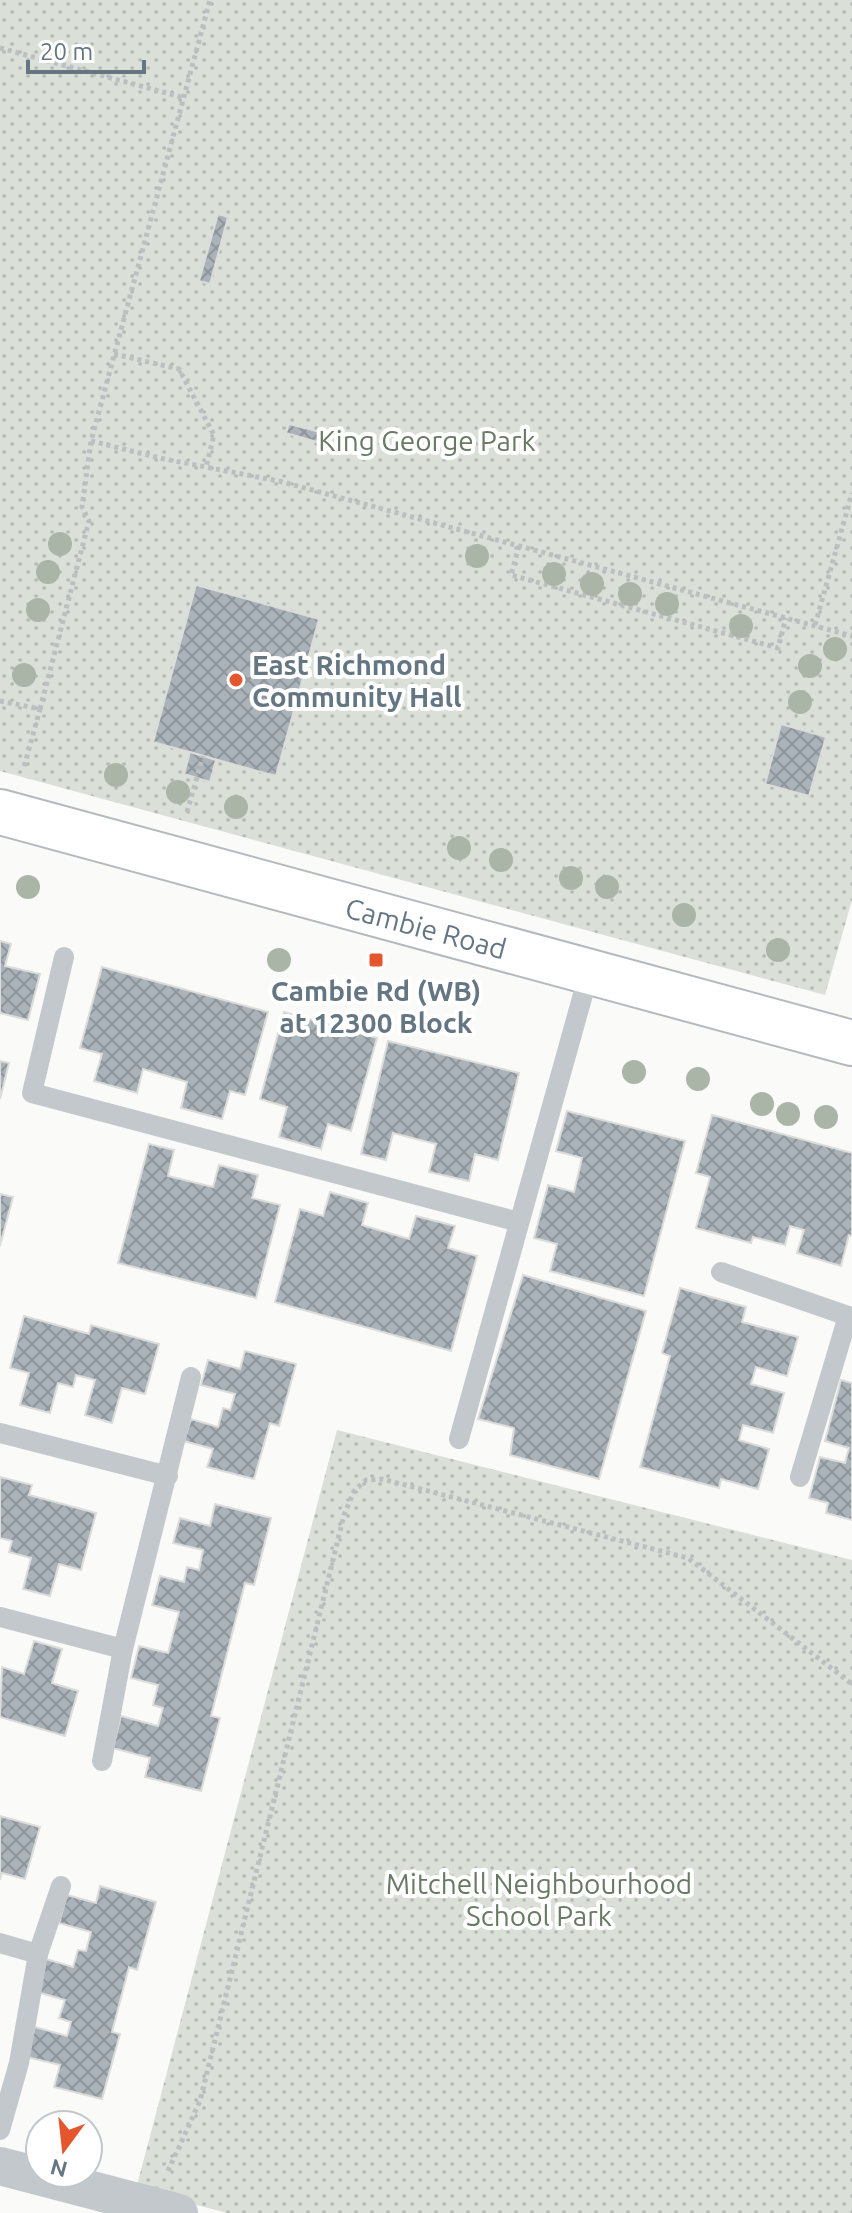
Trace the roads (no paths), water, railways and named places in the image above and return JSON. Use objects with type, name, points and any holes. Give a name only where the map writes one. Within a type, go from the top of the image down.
[{"type":"main road","name":"Cambie Road","points":[[0,812],[852,1043]]},
{"type":"street","points":[[0,2166],[179,2213]]},
{"type":"lane","points":[[64,957],[32,1093],[519,1222]]},
{"type":"lane","points":[[459,1439],[589,973]]},
{"type":"lane","points":[[721,1272],[850,1317],[800,1477]]},
{"type":"lane","points":[[102,1761],[123,1649],[191,1377]]},
{"type":"lane","points":[[0,1433],[168,1476]]},
{"type":"lane","points":[[0,1617],[123,1649]]},
{"type":"lane","points":[[0,2130],[19,2063],[38,1954],[61,1886]]},
{"type":"lane","points":[[0,1943],[38,1954]]},
{"type":"place","name":"East Richmond Community Hall","points":[[236,680]]},
{"type":"place","name":"Cambie Rd (WB) at 12300 Block","points":[[376,960]]},
{"type":"park label","name":"King George Park","points":[[427,440]]},
{"type":"park label","name":"Mitchell Neighbourhood School Park","points":[[539,1899]]}]
